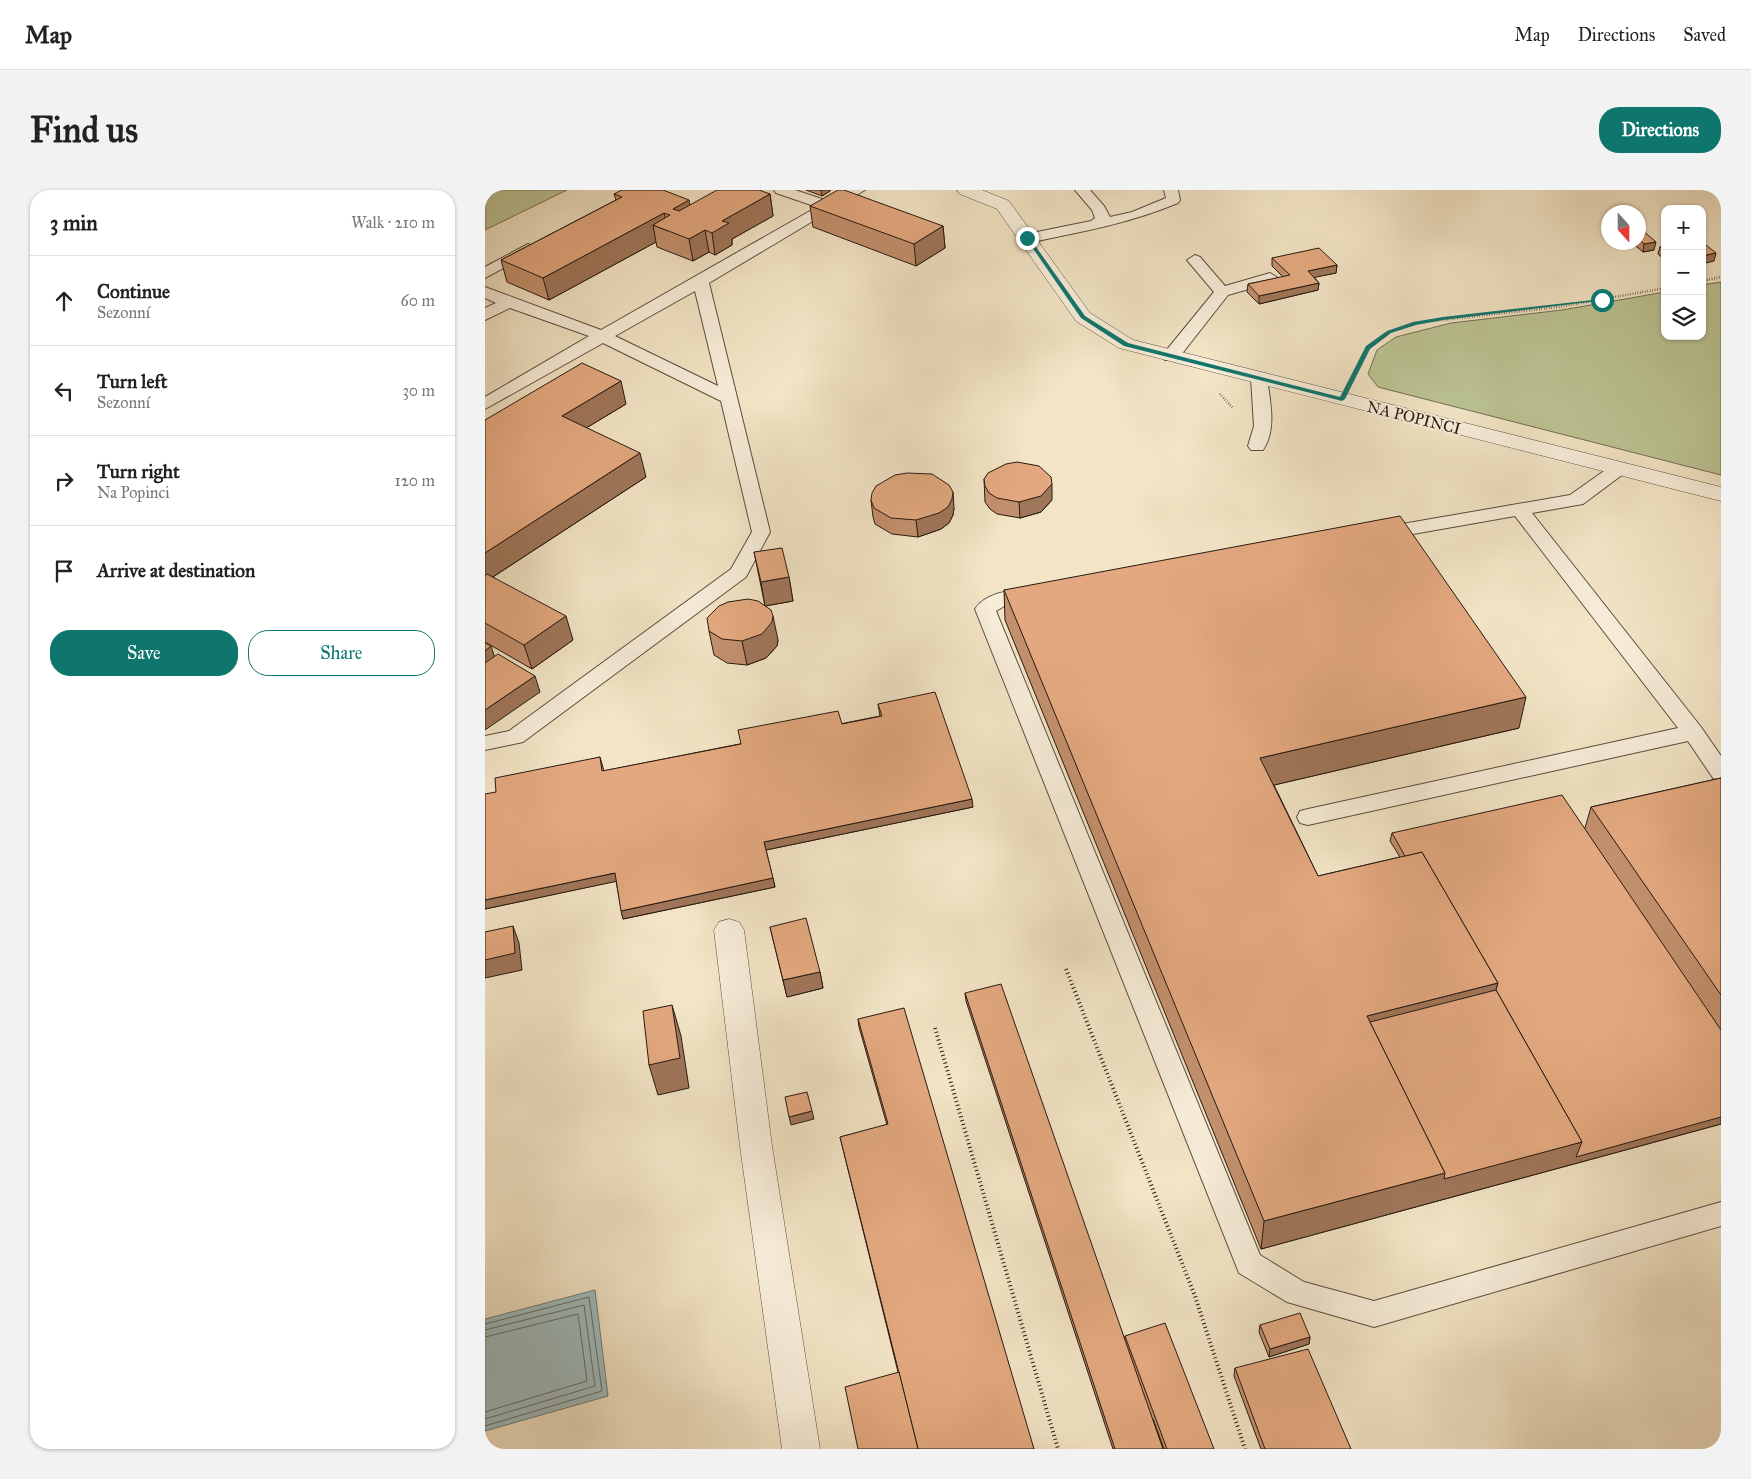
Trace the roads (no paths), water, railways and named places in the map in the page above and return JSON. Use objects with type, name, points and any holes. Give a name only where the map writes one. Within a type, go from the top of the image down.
[{"type":"street","name":"NA POPINCI","points":[[966,190],[1003,205],[1083,317],[1126,344],[1721,494]]},
{"type":"street","points":[[729,930],[756,1146],[801,1449]]},
{"type":"lane","points":[[781,190],[828,206]]},
{"type":"lane","points":[[485,404],[858,190]]},
{"type":"lane","points":[[1082,190],[1099,209],[1103,219],[1096,225]]},
{"type":"lane","points":[[1027,238],[1096,225],[1161,206],[1173,200],[1171,190]]},
{"type":"lane","points":[[485,273],[543,240]]},
{"type":"lane","points":[[1195,260],[1222,292]]},
{"type":"lane","points":[[1171,356],[1222,292],[1270,278]]},
{"type":"lane","points":[[485,743],[515,737],[739,573],[761,532],[701,280]]},
{"type":"lane","points":[[485,292],[507,303],[571,322],[729,398]]},
{"type":"lane","points":[[485,315],[507,303]]},
{"type":"lane","points":[[1257,446],[1263,426],[1259,378]]},
{"type":"lane","points":[[1353,538],[1575,500],[1620,468]]},
{"type":"lane","points":[[1519,510],[1693,732],[1721,773]]},
{"type":"lane","points":[[1061,589],[1002,599],[985,609],[1249,1264],[1297,1294],[1374,1314],[1721,1214]]},
{"type":"lane","points":[[1308,817],[1693,732]]},
{"type":"water","points":[[595,1290],[608,1396],[485,1431],[485,1319]]}]
